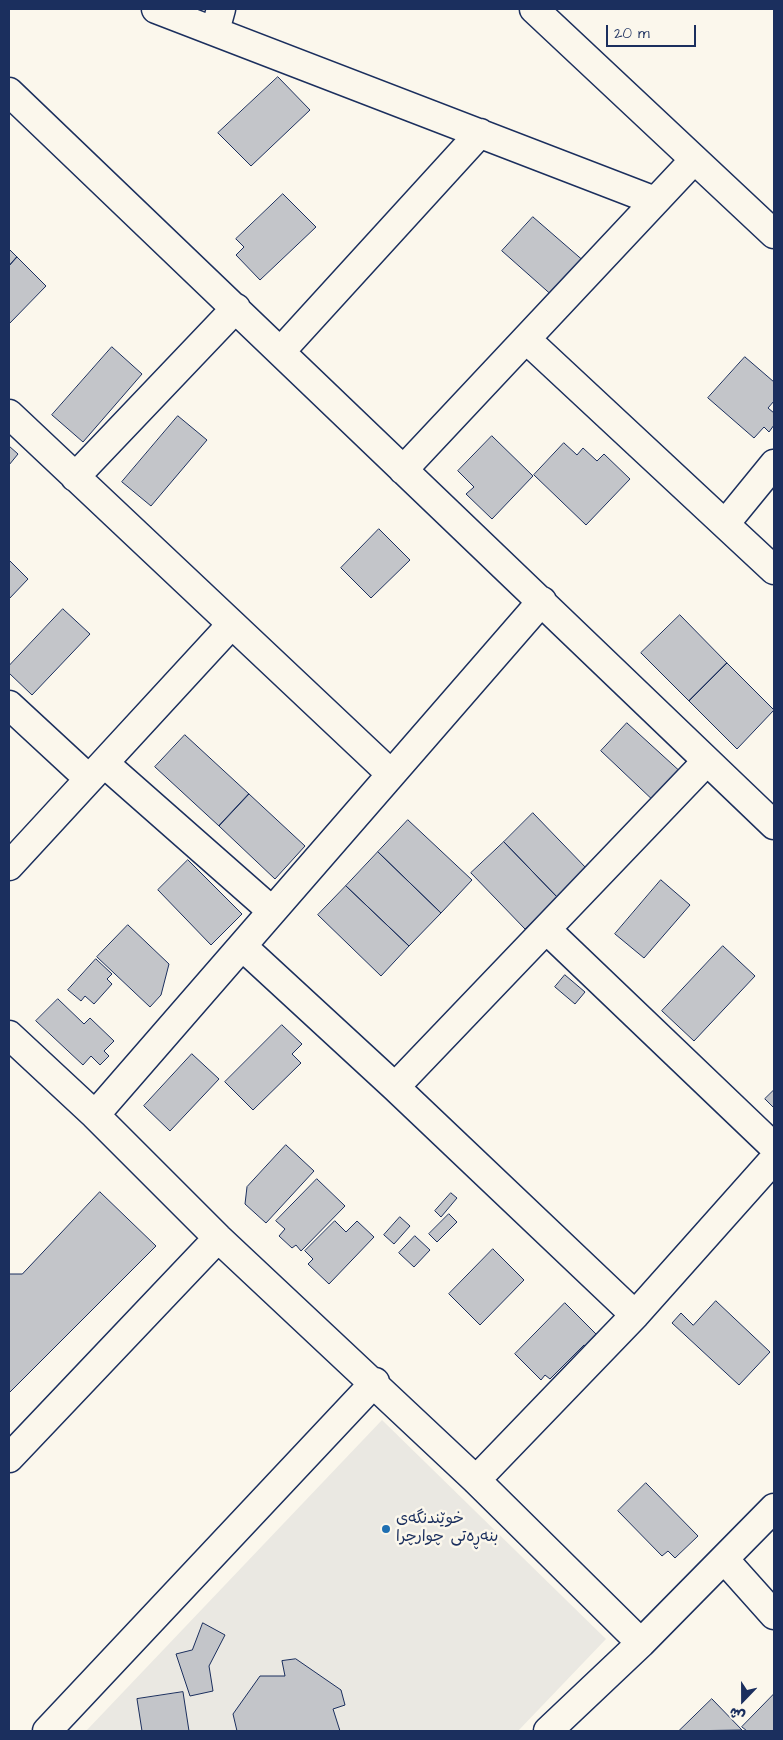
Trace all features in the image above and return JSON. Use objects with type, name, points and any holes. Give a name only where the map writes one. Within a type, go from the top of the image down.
[{"type":"street","points":[[156,9],[218,20],[480,133],[656,201]]},
{"type":"street","points":[[534,9],[774,234]]},
{"type":"street","points":[[9,92],[282,351],[403,470],[774,825]]},
{"type":"street","points":[[282,351],[480,133]]},
{"type":"street","points":[[403,470],[694,160]]},
{"type":"street","points":[[75,477],[236,308]]},
{"type":"street","points":[[526,339],[774,570]]},
{"type":"street","points":[[9,414],[231,626],[391,774]]},
{"type":"street","points":[[725,524],[774,464]]},
{"type":"street","points":[[95,1115],[542,601]]},
{"type":"street","points":[[9,866],[231,626]]},
{"type":"street","points":[[9,706],[97,771],[272,911]]},
{"type":"street","points":[[395,1087],[707,761]]},
{"type":"street","points":[[547,930],[774,1147]]},
{"type":"street","points":[[242,946],[395,1087],[635,1316]]},
{"type":"street","points":[[9,1035],[95,1115],[218,1238],[374,1382],[476,1480],[641,1643]]},
{"type":"street","points":[[476,1480],[635,1316],[774,1159]]},
{"type":"street","points":[[9,1458],[218,1238]]},
{"type":"street","points":[[47,1731],[374,1382]]},
{"type":"street","points":[[559,1728],[774,1508]]},
{"type":"street","points":[[724,1559],[774,1615]]},
{"type":"shaded area","name":"خوێندنگەی بنەڕەتی چوارچرا","points":[[382,1420],[606,1639],[518,1731],[86,1731]]},
{"type":"building","points":[[278,77],[310,110],[251,166],[218,133]]},
{"type":"building","points":[[283,194],[316,227],[260,280],[236,255],[244,247],[236,239]]},
{"type":"building","points":[[533,217],[586,263],[555,298],[502,251]]},
{"type":"building","points":[[9,249],[17,257],[9,266]]},
{"type":"building","points":[[17,257],[46,286],[9,324],[9,266]]},
{"type":"building","points":[[112,347],[142,374],[83,442],[52,415]]},
{"type":"building","points":[[745,357],[774,382],[774,401],[768,408],[774,413],[774,425],[769,432],[764,427],[754,438],[708,398]]},
{"type":"building","points":[[178,416],[207,440],[151,506],[122,482]]},
{"type":"building","points":[[492,436],[533,476],[492,519],[466,494],[474,487],[458,471]]},
{"type":"building","points":[[564,443],[577,455],[583,448],[597,461],[604,454],[630,479],[586,525],[534,475]]},
{"type":"building","points":[[9,446],[18,454],[9,465]]},
{"type":"building","points":[[379,529],[410,560],[371,598],[341,568]]},
{"type":"building","points":[[9,560],[28,579],[9,599]]},
{"type":"building","points":[[63,609],[90,634],[32,695],[9,673],[9,666]]},
{"type":"building","points":[[680,615],[727,663],[689,701],[641,653]]},
{"type":"building","points":[[727,663],[774,710],[737,749],[689,701]]},
{"type":"building","points":[[627,723],[684,775],[657,804],[601,751]]},
{"type":"building","points":[[185,735],[249,794],[219,826],[155,767]]},
{"type":"building","points":[[249,794],[305,846],[275,879],[219,826]]},
{"type":"building","points":[[533,813],[587,869],[558,898],[504,842]]},
{"type":"building","points":[[408,820],[472,880],[441,913],[378,852]]},
{"type":"building","points":[[504,842],[558,898],[525,929],[471,873]]},
{"type":"building","points":[[378,852],[441,913],[409,946],[346,886]]},
{"type":"building","points":[[188,860],[242,914],[211,945],[158,890]]},
{"type":"building","points":[[661,880],[690,905],[644,958],[615,934]]},
{"type":"building","points":[[346,886],[409,946],[381,976],[318,915]]},
{"type":"building","points":[[128,925],[169,964],[161,995],[150,1007],[97,957]]},
{"type":"building","points":[[723,946],[755,976],[694,1041],[662,1011]]},
{"type":"building","points":[[96,959],[112,974],[107,979],[112,984],[94,1004],[85,996],[81,1001],[68,990]]},
{"type":"building","points":[[565,975],[585,992],[575,1004],[555,987]]},
{"type":"building","points":[[58,999],[84,1024],[90,1018],[114,1041],[104,1051],[109,1056],[100,1065],[91,1056],[83,1065],[36,1021]]},
{"type":"building","points":[[282,1025],[302,1044],[292,1054],[301,1063],[253,1110],[225,1082]]},
{"type":"building","points":[[192,1054],[219,1079],[170,1131],[144,1106]]},
{"type":"building","points":[[774,1090],[774,1108],[765,1099]]},
{"type":"building","points":[[286,1145],[314,1171],[266,1223],[245,1204],[247,1187]]},
{"type":"building","points":[[317,1179],[345,1206],[301,1251],[296,1245],[292,1248],[279,1236],[285,1229],[276,1221]]},
{"type":"building","points":[[100,1192],[156,1246],[9,1393],[9,1274],[22,1274]]},
{"type":"building","points":[[451,1193],[457,1198],[441,1217],[435,1211]]},
{"type":"building","points":[[449,1214],[457,1222],[437,1242],[429,1234]]},
{"type":"building","points":[[400,1217],[410,1226],[394,1244],[384,1235]]},
{"type":"building","points":[[335,1221],[346,1232],[357,1221],[374,1237],[329,1284],[308,1264],[313,1259],[305,1251]]},
{"type":"building","points":[[415,1236],[430,1250],[414,1267],[399,1253]]},
{"type":"building","points":[[493,1249],[524,1280],[480,1325],[449,1294]]},
{"type":"building","points":[[716,1301],[770,1352],[739,1385],[672,1323],[681,1313],[693,1325]]},
{"type":"building","points":[[565,1303],[599,1337],[588,1348],[584,1345],[550,1379],[545,1375],[541,1380],[515,1354]]},
{"type":"building","points":[[646,1483],[698,1536],[675,1558],[668,1551],[662,1556],[618,1511]]},
{"type":"building","points":[[203,1623],[225,1635],[209,1666],[213,1691],[190,1696],[176,1654],[192,1650]]},
{"type":"building","points":[[296,1659],[341,1690],[345,1705],[333,1709],[340,1731],[237,1731],[233,1714],[260,1676],[285,1676],[282,1661]]},
{"type":"building","points":[[183,1692],[189,1731],[142,1731],[137,1699]]},
{"type":"building","points":[[774,1694],[774,1731],[747,1731],[742,1727]]},
{"type":"building","points":[[712,1699],[742,1730],[679,1731]]},
{"type":"place","name":"خوێندنگەی بنەڕەتی چوارچرا","points":[[386,1529]]}]
